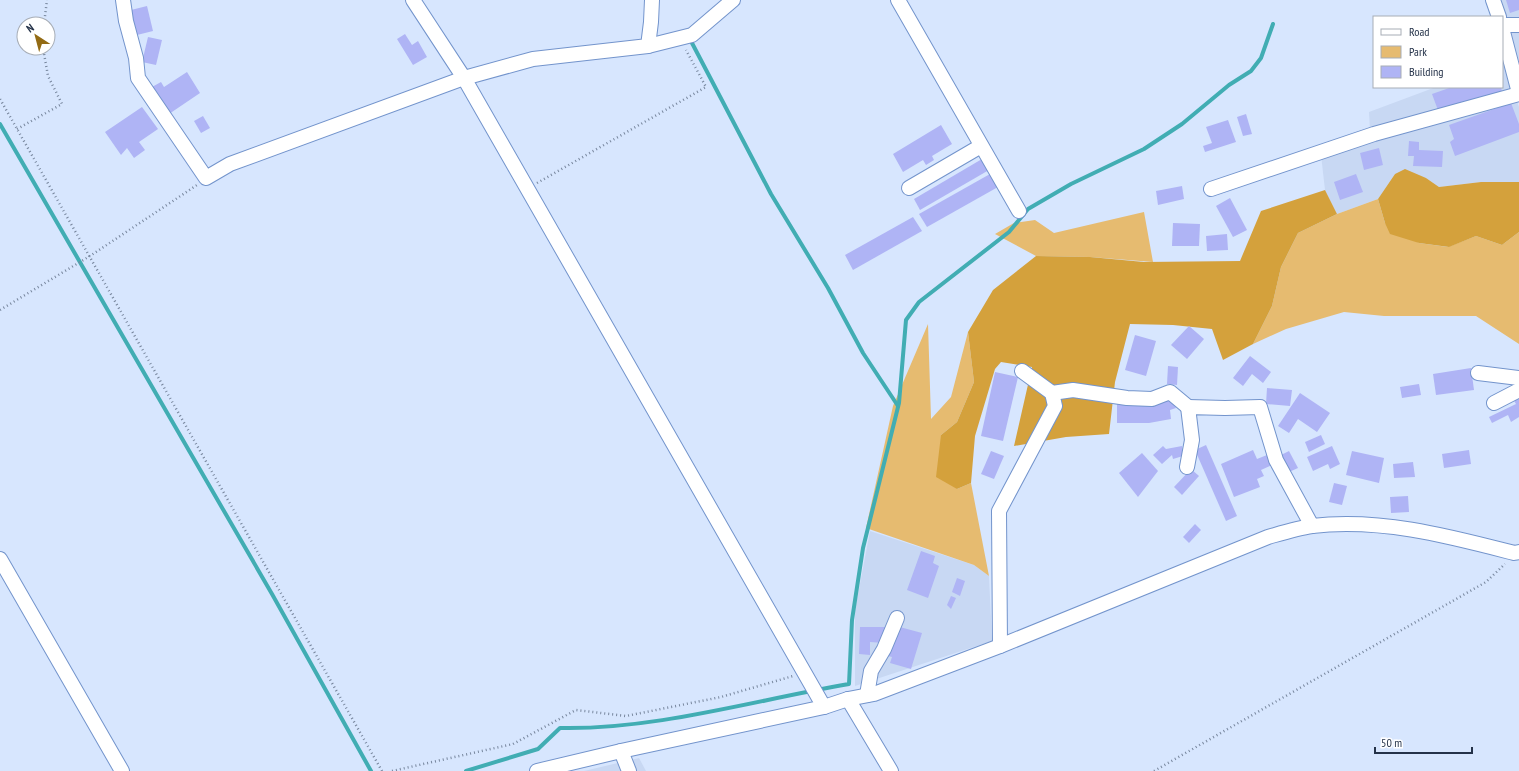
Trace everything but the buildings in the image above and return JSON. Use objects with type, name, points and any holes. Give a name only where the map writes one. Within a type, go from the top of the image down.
[{"type":"street","points":[[123,0],[126,21],[136,58],[138,78],[206,178],[230,164],[464,78],[533,59],[648,46],[692,36],[733,0]]},
{"type":"street","points":[[413,0],[464,78],[528,188],[824,707]]},
{"type":"street","points":[[648,46],[652,0]]},
{"type":"street","points":[[898,0],[1019,211]]},
{"type":"street","points":[[1493,0],[1499,16]]},
{"type":"street","points":[[1503,27],[1519,25]]},
{"type":"street","points":[[1211,189],[1374,134],[1519,94],[1503,31]]},
{"type":"street","points":[[909,188],[981,146]]},
{"type":"street","points":[[1000,646],[999,511],[1055,406],[1052,393],[1022,371]]},
{"type":"street","points":[[1478,373],[1519,378]]},
{"type":"street","points":[[1052,393],[1073,390],[1127,398],[1152,399],[1170,392],[1188,407],[1260,407],[1276,460],[1312,526]]},
{"type":"street","points":[[1494,403],[1519,390]]},
{"type":"street","points":[[1187,467],[1192,440],[1188,407]]},
{"type":"street","points":[[537,771],[621,751],[824,707],[848,699],[867,695],[1000,646],[1268,537],[1312,526],[1364,524],[1413,529],[1517,552]]},
{"type":"street","points":[[0,559],[122,771]]},
{"type":"street","points":[[867,695],[871,671],[884,649],[897,618]]},
{"type":"street","points":[[848,699],[891,771]]},
{"type":"street","points":[[621,751],[629,771]]},
{"type":"path","points":[[45,16],[47,0]]},
{"type":"path","points":[[528,188],[706,87],[686,50]]},
{"type":"path","points":[[17,130],[62,104],[48,76],[44,56]]},
{"type":"path","points":[[0,100],[382,771]]},
{"type":"path","points":[[0,310],[90,256],[186,193],[206,178]]},
{"type":"path","points":[[1154,771],[1486,582],[1502,569],[1517,552]]},
{"type":"path","points":[[392,771],[513,744],[576,710],[626,716],[721,697],[804,672]]},
{"type":"shaded area","points":[[1499,0],[1519,0],[1519,61],[1504,17]]},
{"type":"shaded area","points":[[1503,62],[1519,107],[1519,182],[1481,182],[1439,187],[1426,178],[1395,174],[1378,199],[1337,214],[1325,190],[1320,146],[1370,130],[1369,112],[1433,88],[1503,88]]},
{"type":"shaded area","points":[[1405,169],[1426,178],[1439,187],[1481,182],[1519,182],[1519,232],[1502,245],[1476,236],[1449,247],[1419,243],[1390,234],[1378,199],[1395,174]]},
{"type":"shaded area","points":[[1325,190],[1337,214],[1298,233],[1281,267],[1272,306],[1253,344],[1223,360],[1212,329],[1173,325],[1130,324],[1115,382],[1109,434],[1066,437],[1014,446],[1032,367],[1001,362],[995,369],[975,436],[971,483],[957,489],[936,477],[941,435],[957,422],[974,382],[968,332],[993,290],[1036,256],[1090,257],[1144,262],[1240,261],[1261,211]]},
{"type":"shaded area","points":[[870,531],[974,565],[989,576],[992,641],[855,686],[855,610]]},
{"type":"shaded area","points":[[639,758],[646,771],[584,771]]},
{"type":"green space","points":[[1378,199],[1385,223],[1419,243],[1448,247],[1476,236],[1502,245],[1519,232],[1519,344],[1476,316],[1384,316],[1344,312],[1286,329],[1253,344],[1272,306],[1281,267],[1298,233],[1337,214]]},
{"type":"green space","points":[[1144,212],[1153,262],[1090,257],[1036,256],[995,234],[1014,223],[1035,220],[1054,233]]},
{"type":"green space","points":[[928,324],[931,419],[951,397],[968,332],[974,382],[957,422],[941,435],[957,489],[971,483],[989,576],[974,565],[866,528],[893,406]]},
{"type":"waterway","points":[[466,771],[538,749],[560,728],[596,727],[668,719],[849,684],[852,620],[863,548],[899,403],[906,320],[919,302],[1009,232],[1028,209],[1071,184],[1144,149],[1182,124],[1229,85],[1251,71],[1261,58],[1273,24]]},
{"type":"waterway","points":[[692,43],[771,194],[828,288],[863,353],[898,406]]},
{"type":"waterway","points":[[0,124],[272,594],[371,771]]}]
